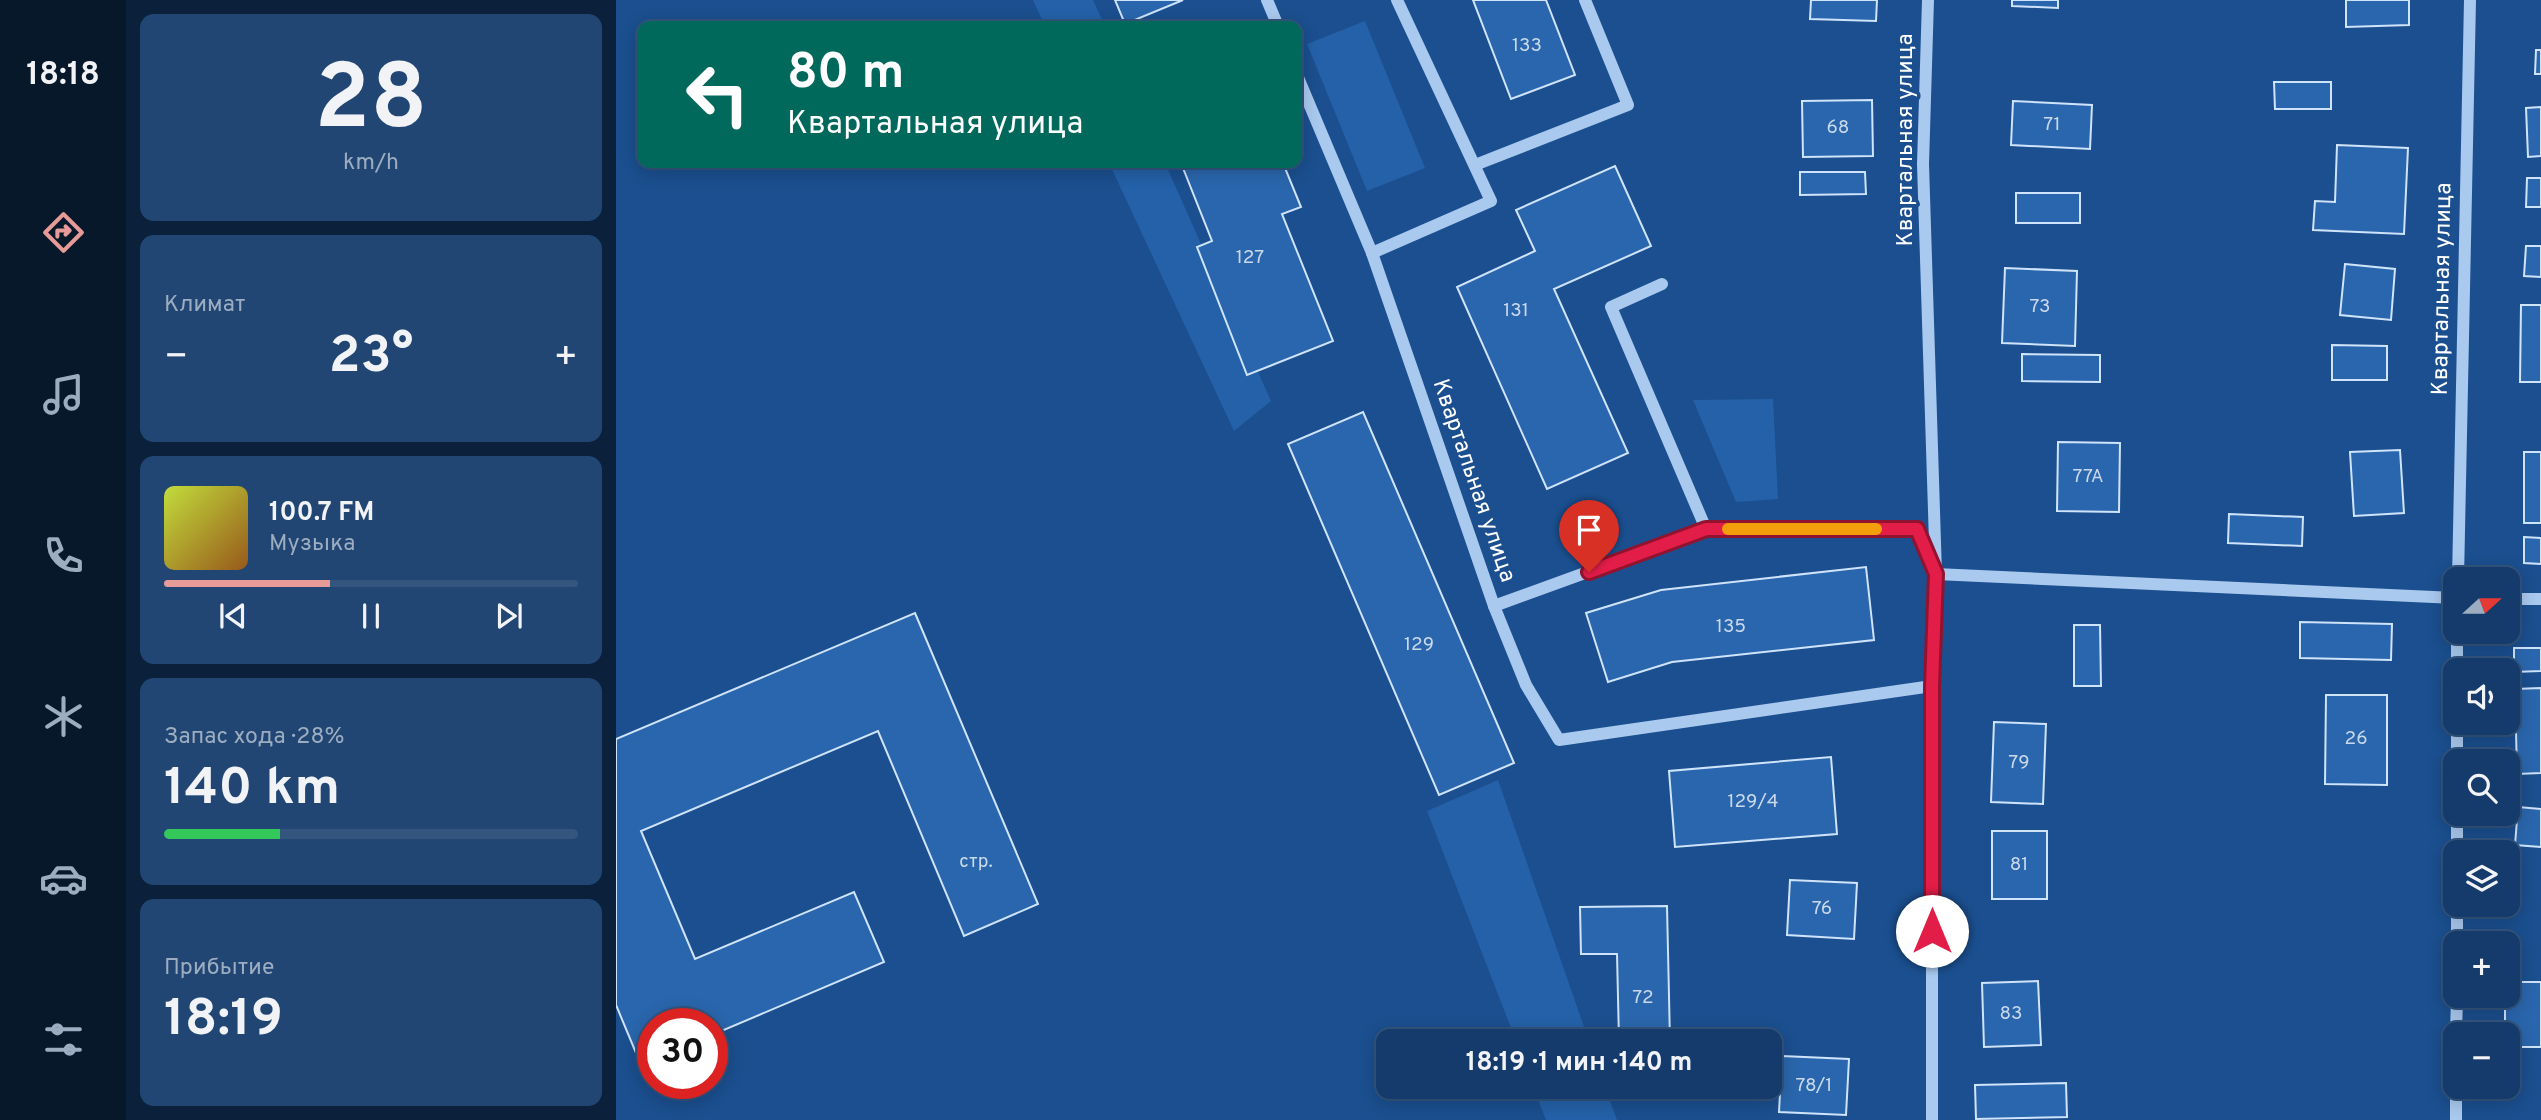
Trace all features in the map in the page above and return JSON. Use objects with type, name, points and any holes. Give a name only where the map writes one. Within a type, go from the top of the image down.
[{"type":"street","points":[[1267,0],[1276,21]]},
{"type":"street","points":[[1372,253],[1491,201],[1397,0]]},
{"type":"street","points":[[1475,165],[1628,105],[1584,0]]},
{"type":"street","name":"Квартальная улица","points":[[1928,0],[1923,164],[1936,574],[1932,686],[1932,1120]]},
{"type":"street","name":"Квартальная улица","points":[[2458,567],[2470,0]]},
{"type":"street","name":"Квартальная улица","points":[[1302,87],[1372,253],[1494,606],[1706,529],[1917,529],[1936,574]]},
{"type":"street","points":[[1662,284],[1611,307],[1706,529]]},
{"type":"street","points":[[1936,574],[2443,597]]},
{"type":"street","points":[[2520,599],[2541,599]]},
{"type":"street","points":[[1494,606],[1526,685],[1559,740],[1932,686]]},
{"type":"street","points":[[2456,1099],[2456,1120]]},
{"type":"shaded area","points":[[1033,0],[1093,0],[1103,21],[1043,21]]},
{"type":"shaded area","points":[[1365,21],[1425,168],[1367,191],[1307,44]]},
{"type":"shaded area","points":[[1111,168],[1167,168],[1271,401],[1234,431]]},
{"type":"shaded area","points":[[1773,399],[1778,499],[1736,502],[1693,400]]},
{"type":"shaded area","points":[[1498,780],[1585,1029],[1511,1029],[1427,811]]},
{"type":"shaded area","points":[[1538,1099],[1609,1099],[1617,1120],[1546,1120]]},
{"type":"building","points":[[1115,0],[1183,0],[1132,21],[1124,21]]},
{"type":"building","points":[[1473,0],[1546,0],[1575,75],[1511,99]]},
{"type":"building","points":[[1811,0],[1877,0],[1876,21],[1810,19]]},
{"type":"building","points":[[2012,0],[2058,0],[2058,8],[2012,6]]},
{"type":"building","points":[[2346,0],[2409,0],[2409,25],[2346,27]]},
{"type":"building","points":[[2536,50],[2541,50],[2541,74],[2535,74]]},
{"type":"building","points":[[2274,82],[2331,82],[2331,109],[2275,109]]},
{"type":"building","points":[[1872,100],[1873,156],[1803,157],[1802,101]]},
{"type":"building","points":[[2013,101],[2092,105],[2090,149],[2011,145]]},
{"type":"building","points":[[2541,107],[2541,156],[2528,157],[2526,108]]},
{"type":"building","points":[[2337,145],[2408,148],[2404,234],[2313,230],[2315,201],[2335,202]]},
{"type":"building","points":[[1615,166],[1651,246],[1554,289],[1628,453],[1547,489],[1457,287],[1535,251],[1516,210]]},
{"type":"building","points":[[1183,168],[1285,168],[1301,207],[1282,214],[1333,341],[1247,375],[1197,247],[1212,241]]},
{"type":"building","points":[[1800,172],[1865,172],[1866,194],[1800,195]]},
{"type":"building","points":[[2527,178],[2541,178],[2541,207],[2526,207]]},
{"type":"building","points":[[2016,193],[2080,193],[2080,223],[2016,223]]},
{"type":"building","points":[[2526,246],[2541,246],[2541,277],[2524,276]]},
{"type":"building","points":[[2345,264],[2395,269],[2391,320],[2340,315]]},
{"type":"building","points":[[2005,268],[2077,271],[2075,346],[2002,343]]},
{"type":"building","points":[[2521,305],[2541,305],[2541,382],[2520,382]]},
{"type":"building","points":[[2332,345],[2387,346],[2387,380],[2332,380]]},
{"type":"building","points":[[2022,354],[2100,355],[2100,382],[2022,381]]},
{"type":"building","points":[[1363,412],[1514,763],[1439,795],[1288,444]]},
{"type":"building","points":[[2058,442],[2120,443],[2119,512],[2057,511]]},
{"type":"building","points":[[2400,450],[2404,513],[2354,516],[2350,452]]},
{"type":"building","points":[[2524,452],[2541,452],[2541,523],[2524,523]]},
{"type":"building","points":[[2229,514],[2303,517],[2302,546],[2228,543]]},
{"type":"building","points":[[2524,537],[2541,538],[2541,564],[2524,563]]},
{"type":"building","points":[[1866,567],[1874,640],[1672,662],[1608,682],[1586,613],[1661,590]]},
{"type":"building","points":[[915,613],[1038,904],[964,936],[878,731],[641,831],[695,959],[854,892],[884,962],[728,1028],[728,1008],[637,1008],[637,1055],[616,1005],[616,739]]},
{"type":"building","points":[[2300,622],[2392,624],[2391,660],[2300,658]]},
{"type":"building","points":[[2074,625],[2100,625],[2101,686],[2074,686]]},
{"type":"building","points":[[2514,648],[2541,648],[2541,671],[2520,672],[2520,658],[2514,658]]},
{"type":"building","points":[[2541,688],[2541,773],[2520,774],[2520,749],[2516,749],[2516,735],[2520,735],[2520,689]]},
{"type":"building","points":[[2326,695],[2387,695],[2387,785],[2325,784]]},
{"type":"building","points":[[1994,722],[2046,724],[2043,804],[1991,802]]},
{"type":"building","points":[[1831,757],[1837,834],[1675,847],[1669,771]]},
{"type":"building","points":[[2520,807],[2541,809],[2541,847],[2520,845],[2520,840],[2515,840],[2516,826],[2520,826]]},
{"type":"building","points":[[1992,831],[2047,831],[2047,899],[1992,899]]},
{"type":"building","points":[[1790,880],[1857,883],[1854,939],[1787,935]]},
{"type":"building","points":[[1667,906],[1670,1029],[1619,1029],[1617,954],[1581,954],[1580,907]]},
{"type":"building","points":[[2038,981],[2041,1045],[1984,1047],[1982,983]]},
{"type":"building","points":[[2520,982],[2541,982],[2541,1047],[2520,1047],[2520,1022],[2505,1022],[2505,1008],[2520,1008]]},
{"type":"building","points":[[1782,1056],[1849,1059],[1846,1115],[1779,1112],[1780,1099],[1782,1099]]},
{"type":"building","points":[[2066,1083],[2067,1117],[1976,1119],[1975,1085]]},
{"type":"slow traffic","points":[[1728,529],[1876,529]]},
{"type":"route","points":[[1589,572],[1706,529],[1917,529],[1936,574],[1932,686],[1932,931]]}]
